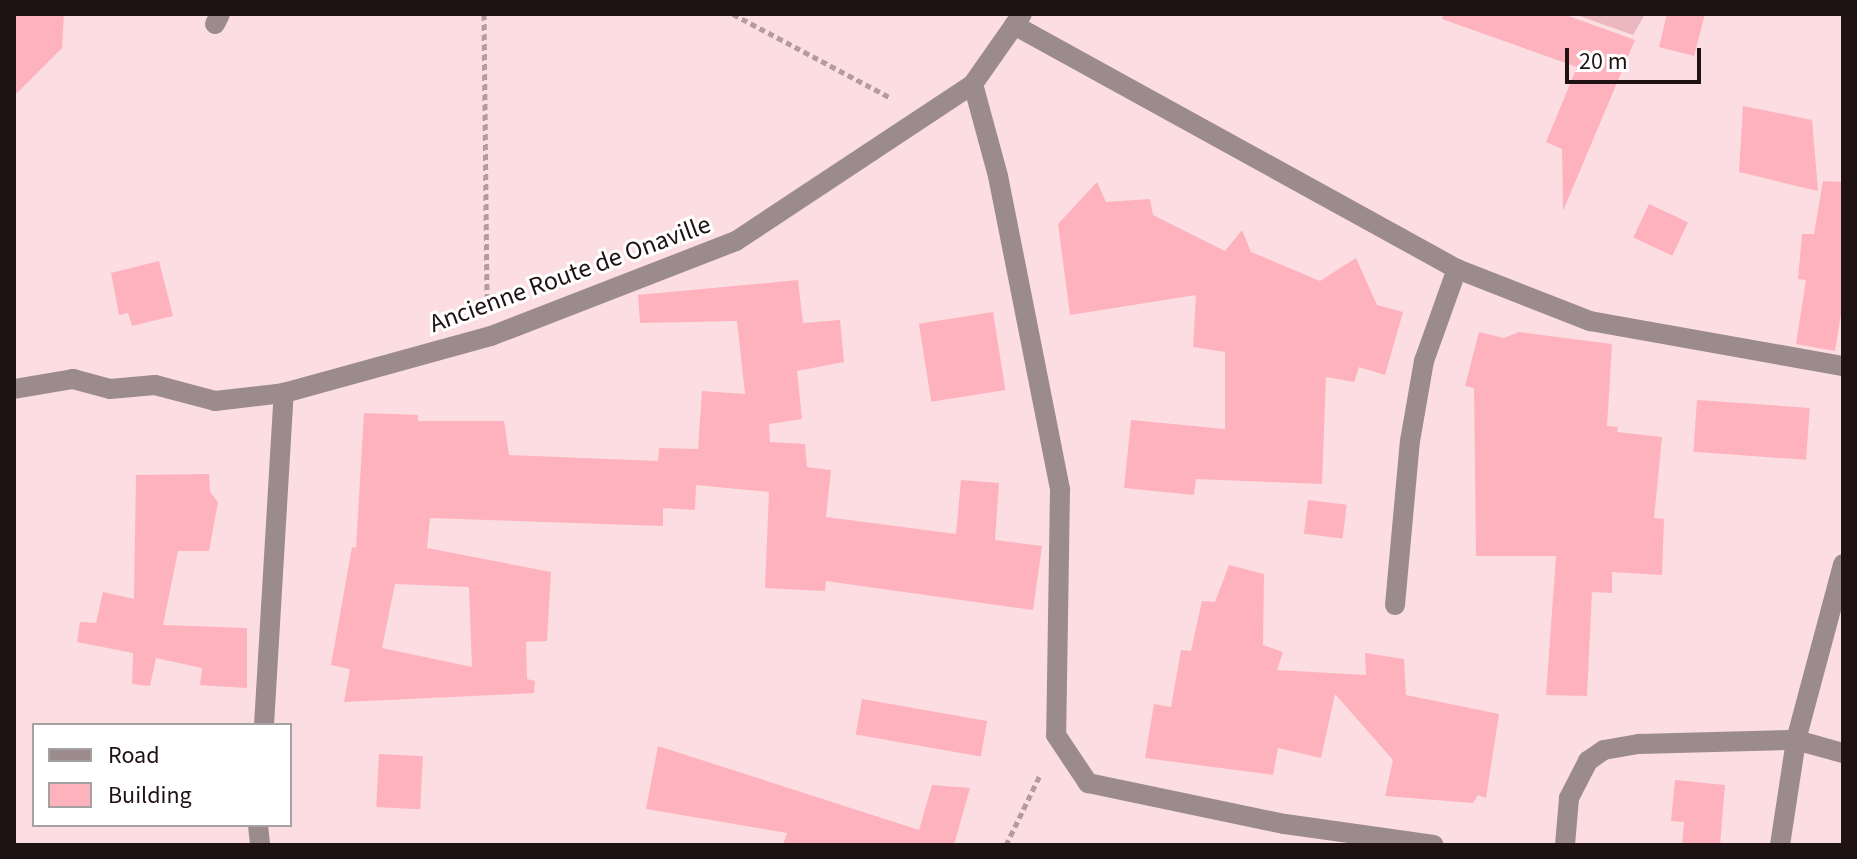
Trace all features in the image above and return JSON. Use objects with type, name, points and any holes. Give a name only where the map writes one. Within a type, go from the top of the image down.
[{"type":"street","name":"Ancienne Route de Onaville","points":[[14,389],[73,379],[110,389],[155,385],[215,401],[284,393],[491,336],[736,241],[973,84],[1018,20]]},
{"type":"street","points":[[1018,20],[1457,269],[1590,321],[1843,366]]},
{"type":"street","points":[[973,84],[998,176],[1060,490],[1056,735],[1088,783],[1285,824],[1434,845]]},
{"type":"street","points":[[1395,605],[1410,441],[1424,361],[1457,269]]},
{"type":"street","points":[[264,723],[284,393]]},
{"type":"street","points":[[1780,845],[1796,740],[1843,564]]},
{"type":"street","points":[[1565,845],[1569,798],[1588,761],[1604,750],[1639,744],[1796,740],[1843,753]]},
{"type":"path","points":[[484,14],[483,270],[491,336]]},
{"type":"path","points":[[733,14],[925,115]]},
{"type":"path","points":[[1006,845],[1056,735]]},
{"type":"shaded area","points":[[1574,14],[1645,14],[1633,35]]},
{"type":"building","points":[[14,14],[64,14],[62,48],[14,96]]},
{"type":"building","points":[[1443,14],[1563,14],[1635,40],[1563,211],[1562,149],[1546,142],[1577,67],[1442,19]]},
{"type":"building","points":[[1667,14],[1705,14],[1694,56],[1659,47]]},
{"type":"building","points":[[1743,106],[1812,120],[1818,191],[1739,172]]},
{"type":"building","points":[[1823,181],[1843,182],[1843,302],[1835,351],[1796,344],[1806,280],[1798,279],[1802,234],[1814,234]]},
{"type":"building","points":[[1097,182],[1106,202],[1150,199],[1153,215],[1225,251],[1242,230],[1251,252],[1320,281],[1356,258],[1377,305],[1403,312],[1385,375],[1359,367],[1354,382],[1326,377],[1322,484],[1196,479],[1194,495],[1124,488],[1131,420],[1225,429],[1225,352],[1193,347],[1196,295],[1070,315],[1058,224]]},
{"type":"building","points":[[1649,204],[1688,222],[1672,256],[1633,238]]},
{"type":"building","points":[[159,261],[173,316],[132,326],[128,313],[119,315],[111,273]]},
{"type":"building","points":[[798,280],[803,323],[840,320],[844,362],[797,371],[802,419],[769,424],[770,442],[805,444],[807,467],[831,470],[826,517],[956,534],[961,480],[999,483],[995,540],[1042,546],[1033,610],[826,581],[825,591],[765,588],[769,492],[696,485],[695,510],[663,508],[663,526],[430,518],[427,548],[551,572],[547,641],[526,642],[527,679],[535,681],[534,693],[344,702],[350,669],[331,665],[352,547],[356,548],[364,413],[418,415],[418,421],[504,421],[509,455],[658,461],[659,448],[698,449],[702,391],[745,394],[737,321],[640,323],[638,295]],"holes":[[[395,584],[469,587],[472,667],[382,648]]]},
{"type":"building","points":[[993,312],[1005,390],[931,402],[919,324]]},
{"type":"building","points":[[1479,332],[1504,338],[1519,332],[1612,344],[1607,426],[1618,427],[1617,432],[1662,437],[1654,518],[1664,519],[1662,575],[1612,572],[1612,593],[1592,592],[1587,696],[1546,695],[1556,556],[1476,556],[1474,388],[1465,386]]},
{"type":"building","points":[[1697,400],[1810,408],[1806,460],[1693,452]]},
{"type":"building","points":[[209,474],[210,492],[218,502],[209,551],[178,551],[163,625],[247,628],[247,688],[200,685],[202,668],[156,658],[150,686],[132,684],[133,653],[77,642],[80,622],[96,623],[103,592],[134,599],[136,475]]},
{"type":"building","points":[[1308,500],[1347,505],[1343,538],[1304,534]]},
{"type":"building","points":[[1229,565],[1264,574],[1263,645],[1283,652],[1277,670],[1366,675],[1365,653],[1404,659],[1406,695],[1499,714],[1486,798],[1478,795],[1473,803],[1385,796],[1393,760],[1335,694],[1321,758],[1278,748],[1273,775],[1145,758],[1154,704],[1171,707],[1181,650],[1191,651],[1202,601],[1215,602]]},
{"type":"building","points":[[862,699],[987,721],[981,757],[856,734]]},
{"type":"building","points":[[658,746],[919,830],[932,785],[970,788],[954,845],[783,845],[787,833],[646,809]]},
{"type":"building","points":[[379,754],[423,756],[420,809],[376,807]]},
{"type":"building","points":[[1675,780],[1725,785],[1720,845],[1682,845],[1684,822],[1671,821]]}]
